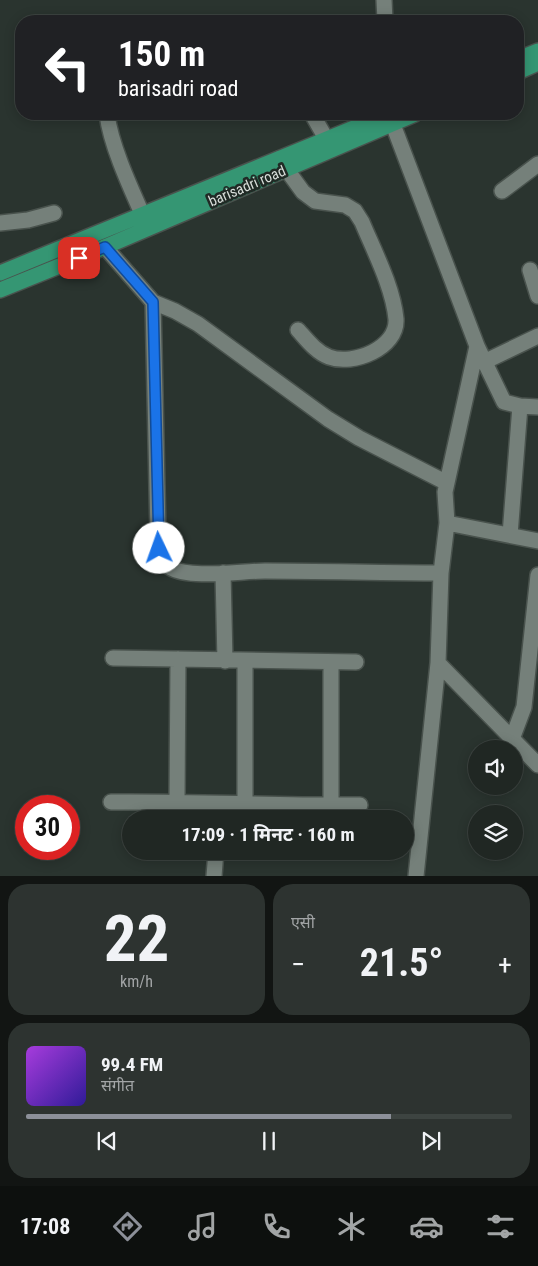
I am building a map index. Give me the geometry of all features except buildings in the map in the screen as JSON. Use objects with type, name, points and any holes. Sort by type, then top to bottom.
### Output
[{"type":"main road","points":[[524,57],[538,51]]},
{"type":"main road","points":[[524,69],[538,63]]},
{"type":"main road","name":"barisadri road","points":[[0,290],[148,228],[282,164],[383,120]]},
{"type":"main road","name":"barisadri road","points":[[0,273],[142,214],[282,164]]},
{"type":"street","points":[[384,0],[385,15]]},
{"type":"street","points":[[108,120],[112,138],[148,228]]},
{"type":"street","points":[[315,120],[329,144]]},
{"type":"street","points":[[391,120],[477,346],[504,402],[520,406],[538,407]]},
{"type":"street","points":[[282,164],[303,192],[315,201],[345,205],[355,211],[362,222],[390,293],[396,320],[393,332],[385,343],[361,358],[352,359],[342,360],[318,351],[298,330]]},
{"type":"street","points":[[502,191],[538,164]]},
{"type":"street","points":[[0,223],[28,220],[54,213]]},
{"type":"street","points":[[105,247],[153,302],[175,311],[198,324],[336,424],[359,438],[447,483]]},
{"type":"street","points":[[530,270],[538,296]]},
{"type":"street","points":[[153,302],[159,548],[163,561],[169,567],[178,572],[192,574],[264,571],[441,574]]},
{"type":"street","points":[[484,362],[538,336]]},
{"type":"street","points":[[416,876],[438,663],[441,574],[447,523],[445,492],[477,346]]},
{"type":"street","points":[[510,535],[520,406]]},
{"type":"street","points":[[447,523],[538,541]]},
{"type":"street","points":[[223,573],[225,660]]},
{"type":"street","points":[[512,739],[524,707],[534,649],[538,575]]},
{"type":"street","points":[[113,658],[356,662]]},
{"type":"street","points":[[177,801],[178,659]]},
{"type":"street","points":[[245,661],[245,804]]},
{"type":"street","points":[[331,662],[332,805]]},
{"type":"street","points":[[438,663],[538,765]]},
{"type":"street","points":[[111,802],[177,801],[216,810]]},
{"type":"street","points":[[224,810],[245,804],[360,805]]},
{"type":"street","points":[[214,876],[215,860]]},
{"type":"route","points":[[79,258],[105,247],[153,302],[159,548]]}]
